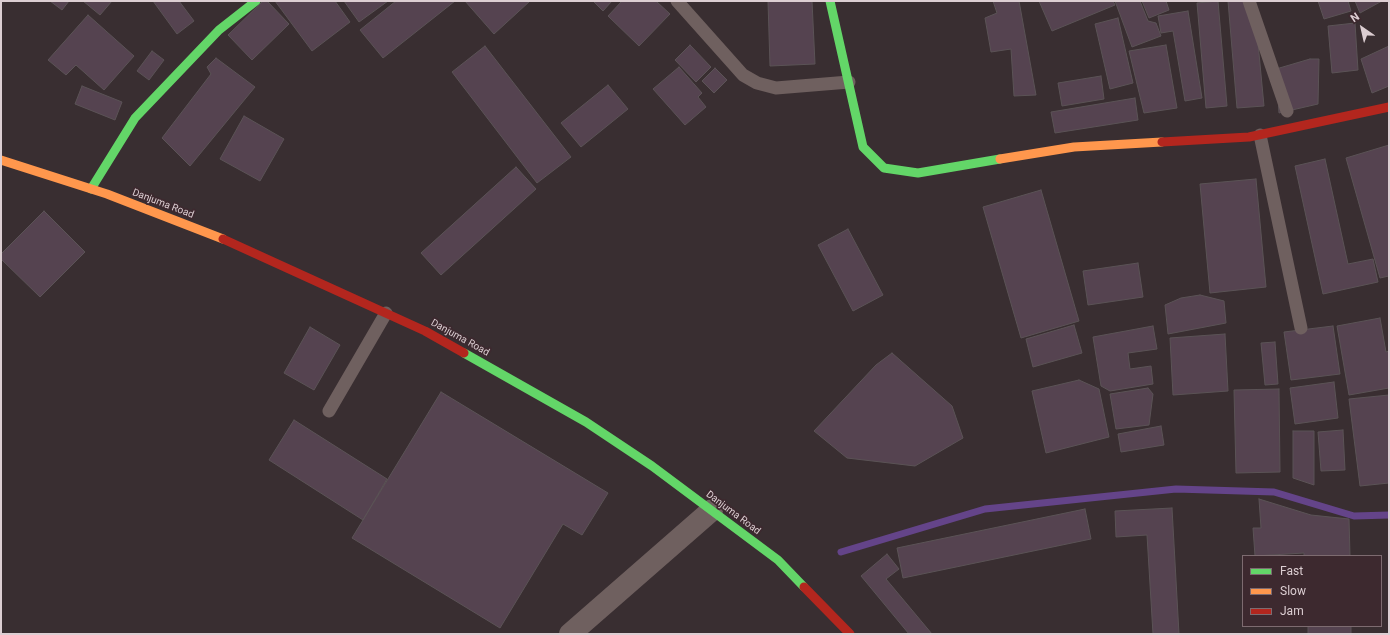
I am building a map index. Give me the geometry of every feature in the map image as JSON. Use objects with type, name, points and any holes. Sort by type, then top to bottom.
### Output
[{"type":"street","points":[[91,189],[134,118],[219,30],[256,1]]},
{"type":"street","points":[[830,1],[863,147],[884,168],[918,173],[1074,147],[1249,137],[1389,107]]},
{"type":"street","name":"Danjuma Road","points":[[1,160],[91,189],[232,242],[425,331],[586,422],[652,466],[778,560],[850,634]]},
{"type":"street","points":[[570,634],[712,510]]},
{"type":"lane","points":[[677,1],[743,74],[757,83],[776,88],[849,82]]},
{"type":"lane","points":[[1249,1],[1287,111]]},
{"type":"lane","points":[[1260,134],[1301,328]]},
{"type":"lane","points":[[329,411],[386,313]]},
{"type":"building","points":[[50,1],[69,1],[62,10]]},
{"type":"building","points":[[83,1],[112,1],[100,15]]},
{"type":"building","points":[[153,1],[179,1],[194,21],[177,34]]},
{"type":"building","points":[[263,1],[267,1],[289,24],[252,60],[228,35]]},
{"type":"building","points":[[275,1],[335,1],[350,22],[312,51]]},
{"type":"building","points":[[344,1],[388,1],[359,22]]},
{"type":"building","points":[[396,1],[455,1],[383,58],[360,30]]},
{"type":"building","points":[[465,1],[530,1],[494,34]]},
{"type":"building","points":[[593,1],[612,1],[603,11]]},
{"type":"building","points":[[622,1],[656,1],[670,14],[639,46],[608,16]]},
{"type":"building","points":[[768,1],[812,1],[815,64],[770,66]]},
{"type":"building","points":[[993,1],[1019,1],[1036,95],[1014,96],[1011,49],[991,52],[985,18],[997,13]]},
{"type":"building","points":[[1039,1],[1113,1],[1115,5],[1052,31]]},
{"type":"building","points":[[1115,1],[1140,1],[1148,21],[1156,23],[1161,36],[1132,47]]},
{"type":"building","points":[[1142,1],[1166,1],[1169,10],[1149,18]]},
{"type":"building","points":[[1218,1],[1227,106],[1206,108],[1197,3]]},
{"type":"building","points":[[1228,1],[1254,1],[1264,106],[1237,108]]},
{"type":"building","points":[[1318,1],[1348,1],[1351,11],[1324,19]]},
{"type":"building","points":[[1355,1],[1382,1],[1360,13]]},
{"type":"building","points":[[1188,11],[1202,98],[1185,101],[1173,31],[1161,33],[1158,16]]},
{"type":"building","points":[[88,15],[134,56],[104,90],[76,65],[66,75],[48,60]]},
{"type":"building","points":[[1118,18],[1133,83],[1110,89],[1095,24]]},
{"type":"building","points":[[1355,23],[1358,70],[1332,73],[1328,26]]},
{"type":"building","points":[[690,45],[711,67],[696,82],[675,60]]},
{"type":"building","points":[[1166,45],[1177,108],[1144,113],[1129,51]]},
{"type":"building","points":[[485,46],[571,157],[537,183],[452,72]]},
{"type":"building","points":[[1389,46],[1389,86],[1372,93],[1361,59]]},
{"type":"building","points":[[152,51],[164,60],[149,80],[137,71]]},
{"type":"building","points":[[216,58],[255,87],[190,166],[162,138],[211,74],[207,67]]},
{"type":"building","points":[[1310,59],[1319,59],[1318,104],[1279,113],[1276,69]]},
{"type":"building","points":[[679,67],[702,93],[698,97],[706,107],[685,125],[653,89]]},
{"type":"building","points":[[715,68],[727,80],[714,93],[702,81]]},
{"type":"building","points":[[1101,76],[1104,99],[1062,106],[1058,83]]},
{"type":"building","points":[[608,85],[628,109],[581,147],[561,123]]},
{"type":"building","points":[[82,86],[122,102],[115,120],[75,104]]},
{"type":"building","points":[[1135,98],[1138,120],[1055,133],[1051,112]]},
{"type":"building","points":[[244,116],[284,139],[260,181],[220,159]]},
{"type":"building","points":[[1389,145],[1389,276],[1380,278],[1346,158]]},
{"type":"building","points":[[1325,159],[1348,264],[1373,259],[1378,282],[1323,294],[1295,166]]},
{"type":"building","points":[[516,167],[536,189],[441,275],[421,253]]},
{"type":"building","points":[[1256,179],[1266,287],[1210,293],[1200,184]]},
{"type":"building","points":[[1041,190],[1079,321],[1021,338],[983,207]]},
{"type":"building","points":[[44,211],[85,252],[40,297],[1,259],[1,254]]},
{"type":"building","points":[[848,229],[883,295],[853,311],[818,245]]},
{"type":"building","points":[[1138,263],[1143,297],[1088,305],[1083,271]]},
{"type":"building","points":[[1200,295],[1224,301],[1226,323],[1168,334],[1165,305],[1181,298]]},
{"type":"building","points":[[1380,318],[1386,352],[1389,351],[1389,388],[1349,395],[1337,326]]},
{"type":"building","points":[[1074,325],[1082,353],[1033,367],[1026,339]]},
{"type":"building","points":[[1153,326],[1157,349],[1128,353],[1130,369],[1151,366],[1153,384],[1110,391],[1101,386],[1093,337]]},
{"type":"building","points":[[1333,326],[1340,374],[1291,380],[1284,332]]},
{"type":"building","points":[[310,327],[340,345],[314,390],[284,373]]},
{"type":"building","points":[[1225,334],[1228,391],[1173,395],[1170,338]]},
{"type":"building","points":[[1275,342],[1278,384],[1265,385],[1261,343]]},
{"type":"building","points":[[892,353],[952,406],[963,438],[915,466],[847,458],[814,431],[876,365]]},
{"type":"building","points":[[1079,380],[1099,389],[1109,437],[1046,453],[1032,391]]},
{"type":"building","points":[[1334,382],[1338,418],[1295,424],[1290,388]]},
{"type":"building","points":[[1148,388],[1153,394],[1149,425],[1116,429],[1110,394]]},
{"type":"building","points":[[1279,389],[1280,472],[1236,473],[1234,390]]},
{"type":"building","points":[[441,392],[608,493],[582,535],[563,524],[500,628],[352,538]]},
{"type":"building","points":[[1389,395],[1389,483],[1360,486],[1349,399]]},
{"type":"building","points":[[294,420],[387,479],[363,520],[269,460]]},
{"type":"building","points":[[1161,426],[1164,445],[1121,452],[1118,434]]},
{"type":"building","points":[[1343,430],[1345,470],[1321,471],[1318,432]]},
{"type":"building","points":[[1293,431],[1314,431],[1314,485],[1293,478]]},
{"type":"building","points":[[1259,499],[1311,515],[1349,519],[1350,555],[1304,555],[1304,553],[1255,555],[1253,528],[1261,528]]},
{"type":"building","points":[[1172,508],[1179,634],[1153,634],[1147,535],[1116,537],[1115,511]]},
{"type":"building","points":[[1085,509],[1091,539],[903,578],[897,548]]},
{"type":"building","points":[[887,554],[899,569],[886,579],[932,634],[909,634],[861,576]]},
{"type":"building","points":[[1308,627],[1351,627],[1351,634],[1308,634]]},
{"type":"waterway","points":[[841,552],[985,509],[1176,489],[1274,492],[1354,516],[1389,515]]},
{"type":"traffic: fast","points":[[91,189],[135,118],[219,30],[256,1]]},
{"type":"traffic: fast","points":[[830,1],[863,147],[884,168],[918,173],[1000,159]]},
{"type":"traffic: fast","points":[[464,353],[586,422],[652,466],[778,560],[804,587]]},
{"type":"traffic: slow","points":[[1000,159],[1074,147],[1162,142]]},
{"type":"traffic: slow","points":[[1,160],[107,194],[223,239]]},
{"type":"traffic: jam","points":[[1162,142],[1249,137],[1389,107]]},
{"type":"traffic: jam","points":[[223,239],[425,331],[464,353]]},
{"type":"traffic: jam","points":[[804,587],[850,634]]}]
